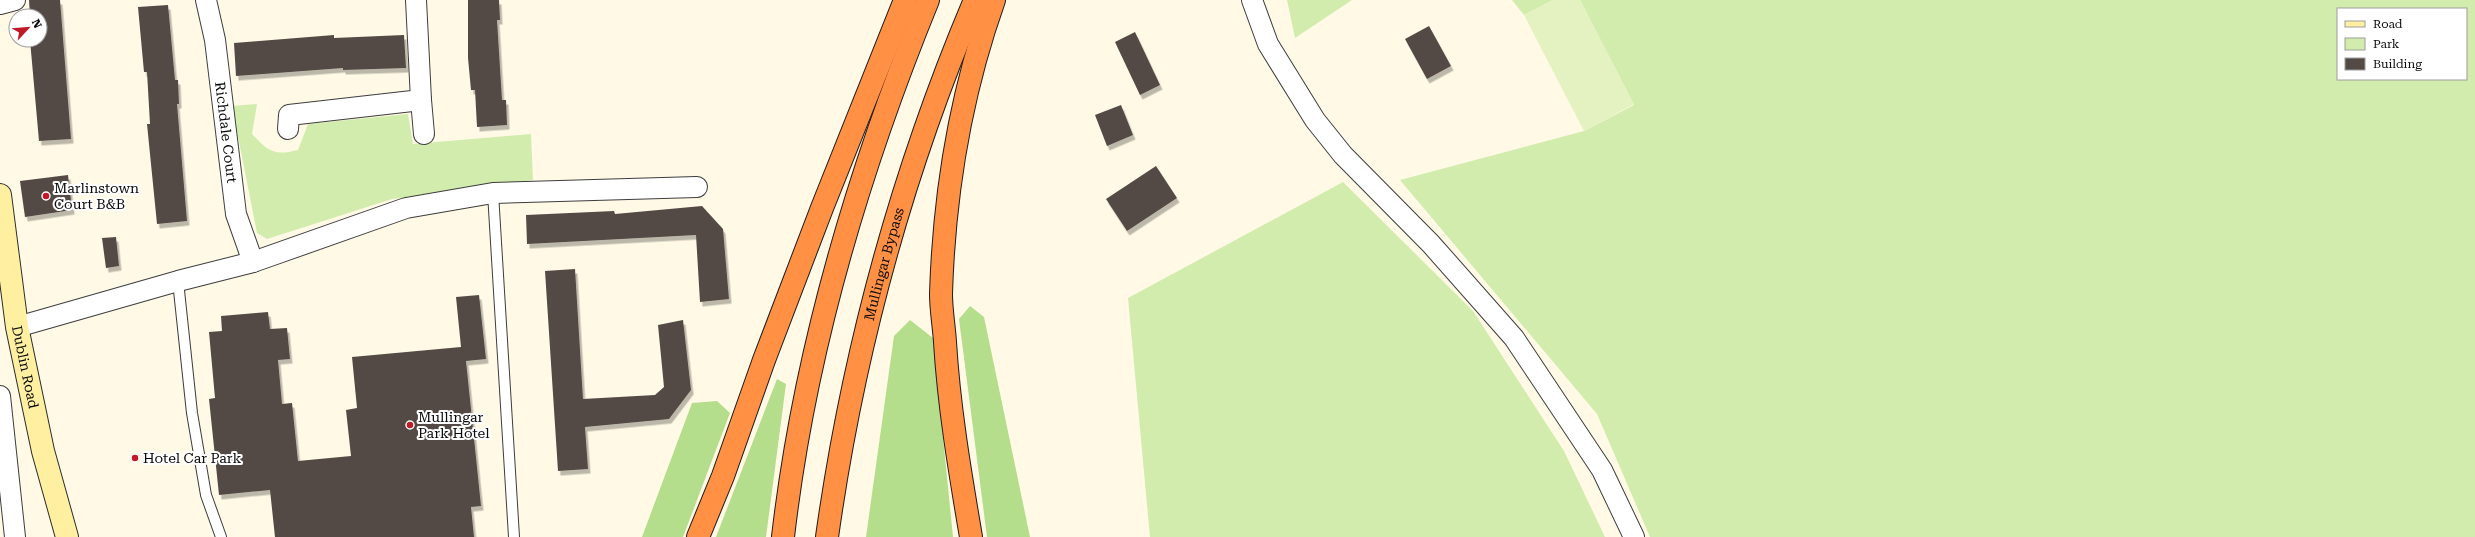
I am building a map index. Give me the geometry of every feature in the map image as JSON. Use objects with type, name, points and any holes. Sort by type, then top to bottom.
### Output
[{"type":"highway","points":[[698,537],[723,476],[764,360],[816,222],[905,0]]},
{"type":"highway","points":[[783,537],[803,410],[838,264],[872,149],[928,0]]},
{"type":"highway","name":"Mullingar Bypass","points":[[827,537],[838,458],[867,319],[903,193],[948,62],[975,0]]},
{"type":"highway","points":[[971,537],[947,383],[941,295],[946,224],[953,166],[965,103],[984,28],[994,0]]},
{"type":"main road","name":"Dublin Road","points":[[0,195],[17,327],[43,451],[67,537]]},
{"type":"street","points":[[0,4],[15,0]]},
{"type":"street","name":"Richdale Court","points":[[206,0],[215,40],[236,214],[253,262]]},
{"type":"street","points":[[416,0],[424,134]]},
{"type":"street","points":[[1252,0],[1268,44],[1315,120],[1342,155],[1432,244],[1514,338],[1602,470],[1634,537]]},
{"type":"street","points":[[288,129],[289,115],[421,100]]},
{"type":"street","points":[[17,327],[178,281],[253,262],[406,208],[493,192],[696,187]]},
{"type":"street","points":[[0,396],[15,537]]},
{"type":"lane","points":[[493,192],[514,537]]},
{"type":"lane","points":[[178,281],[192,413],[206,495],[221,537]]},
{"type":"green space","points":[[1287,0],[1352,0],[1295,38]]},
{"type":"green space","points":[[1512,0],[1553,0],[1524,15]]},
{"type":"green space","points":[[1553,0],[1580,0],[1634,104],[1584,131],[1524,15]]},
{"type":"green space","points":[[1580,0],[2475,0],[2475,537],[1650,537],[1597,414],[1400,180],[1584,131],[1634,105]]},
{"type":"green space","points":[[257,104],[252,134],[268,149],[283,153],[298,150],[308,124],[408,114],[413,144],[531,134],[533,180],[392,199],[267,239],[257,233],[232,106]]},
{"type":"green space","points":[[1343,182],[1473,311],[1564,451],[1605,537],[1150,537],[1128,298]]},
{"type":"green space","points":[[970,306],[984,317],[1030,537],[987,537],[959,319]]},
{"type":"green space","points":[[910,320],[933,338],[953,537],[866,537],[894,336]]},
{"type":"green space","points":[[777,379],[786,384],[766,537],[716,537]]},
{"type":"green space","points":[[717,401],[730,413],[683,537],[642,537],[692,403]]},
{"type":"building","points":[[29,0],[60,0],[71,139],[39,141],[31,48],[48,48],[48,8],[30,8]]},
{"type":"building","points":[[468,0],[499,0],[500,20],[497,20],[502,100],[506,100],[507,125],[477,127],[475,90],[471,90],[468,58]]},
{"type":"building","points":[[168,5],[175,80],[178,80],[179,104],[177,104],[187,221],[157,224],[147,124],[150,124],[147,72],[144,72],[138,7]]},
{"type":"building","points":[[1429,26],[1451,66],[1427,79],[1405,39]]},
{"type":"building","points":[[1135,32],[1160,85],[1140,95],[1115,42]]},
{"type":"building","points":[[334,35],[334,38],[404,35],[406,68],[343,70],[343,68],[236,76],[234,43]]},
{"type":"building","points":[[1121,105],[1133,135],[1107,146],[1095,115]]},
{"type":"building","points":[[1156,166],[1177,198],[1127,231],[1106,199]]},
{"type":"building","name":"Marlinstown Court B&B","points":[[68,175],[72,210],[25,217],[20,181]]},
{"type":"building","points":[[702,206],[723,229],[729,299],[700,302],[696,235],[527,244],[526,215],[614,211],[615,214]]},
{"type":"building","points":[[116,237],[119,266],[106,268],[102,238]]},
{"type":"building","points":[[575,269],[583,399],[655,395],[664,387],[658,325],[683,320],[691,390],[669,419],[585,427],[588,469],[558,471],[545,271]]},
{"type":"building","name":"Mullingar Park Hotel","points":[[479,295],[486,359],[466,361],[481,506],[471,507],[474,537],[275,537],[270,490],[219,495],[209,399],[215,398],[209,332],[222,331],[221,316],[268,312],[270,329],[287,328],[290,359],[278,360],[282,404],[292,403],[298,461],[351,456],[346,410],[357,408],[352,357],[461,347],[456,297]]},
{"type":"place","name":"Marlinstown Court B&B","points":[[46,196]]},
{"type":"place","name":"Mullingar Park Hotel","points":[[410,425]]},
{"type":"place","name":"Hotel Car Park","points":[[135,458]]}]
